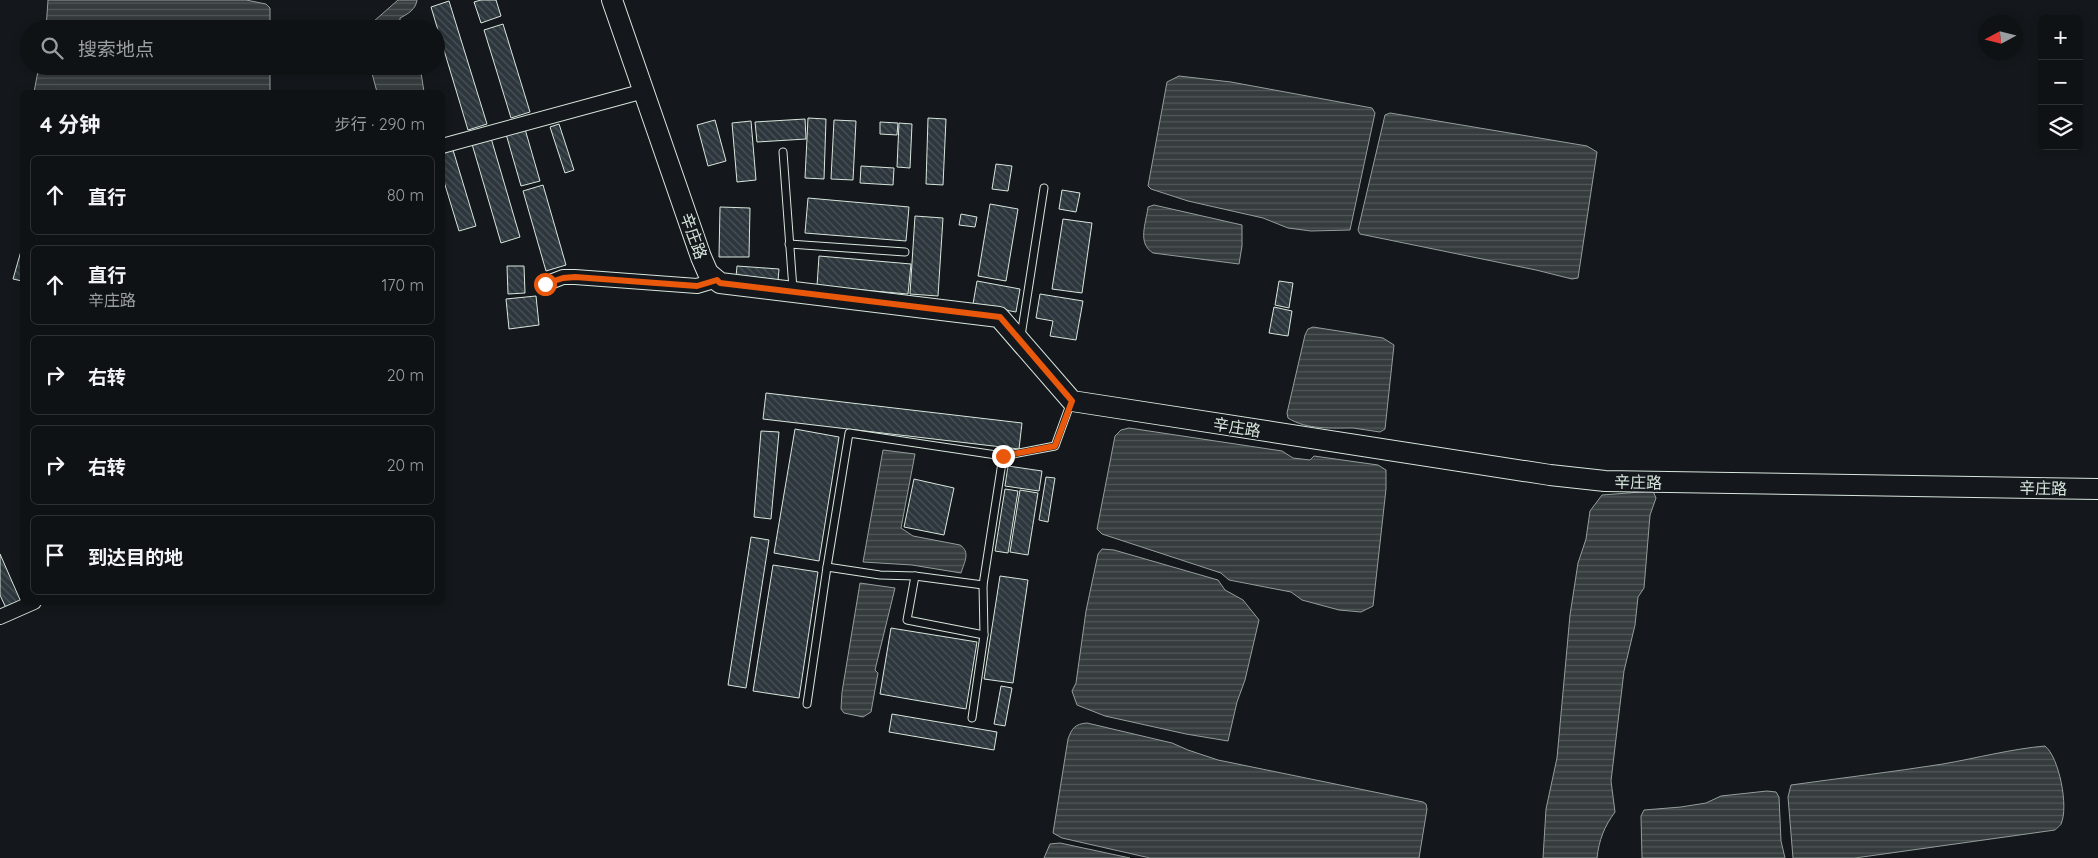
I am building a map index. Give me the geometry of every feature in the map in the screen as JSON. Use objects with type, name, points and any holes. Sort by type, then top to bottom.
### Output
[{"type":"street","name":"辛庄路","points":[[612,0],[701,257],[708,273],[717,280]]},
{"type":"street","points":[[445,145],[644,91]]},
{"type":"street","points":[[545,284],[563,278],[575,277],[697,286],[717,280],[720,283],[1000,317],[1072,401]]},
{"type":"street","name":"辛庄路","points":[[1072,401],[1550,475],[1605,481],[2098,489]]},
{"type":"street","points":[[0,617],[27,605]]},
{"type":"lane","points":[[783,152],[793,292]]},
{"type":"lane","points":[[1020,342],[1044,188]]},
{"type":"lane","points":[[789,244],[905,252]]},
{"type":"lane","points":[[808,704],[827,567],[849,433],[1003,456],[1055,446],[1072,401]]},
{"type":"lane","points":[[972,718],[984,635],[983,586],[1003,456]]},
{"type":"lane","points":[[827,567],[880,575],[915,576],[983,586]]},
{"type":"lane","points":[[915,576],[907,620],[984,635]]},
{"type":"shaded area","points":[[48,0],[246,0],[266,4],[270,8],[270,20],[47,20]]},
{"type":"shaded area","points":[[398,0],[417,0],[413,9],[400,18],[400,20],[375,20]]},
{"type":"shaded area","points":[[37,75],[270,75],[270,90],[34,90]]},
{"type":"shaded area","points":[[372,75],[421,75],[424,90],[376,90]]},
{"type":"shaded area","points":[[1179,76],[1231,82],[1372,108],[1375,113],[1350,230],[1311,231],[1288,228],[1263,218],[1188,201],[1151,189],[1148,186],[1167,82]]},
{"type":"shaded area","points":[[1390,113],[1587,146],[1597,152],[1578,278],[1572,279],[1360,234],[1358,230],[1385,115]]},
{"type":"shaded area","points":[[1154,205],[1242,225],[1242,246],[1239,264],[1153,253],[1145,244],[1144,233],[1148,207]]},
{"type":"shaded area","points":[[1313,327],[1383,338],[1394,345],[1385,429],[1380,432],[1353,428],[1320,428],[1303,425],[1288,418],[1287,413],[1305,335],[1308,329]]},
{"type":"shaded area","points":[[1129,428],[1282,451],[1293,458],[1310,460],[1314,456],[1378,465],[1386,470],[1386,489],[1373,606],[1361,612],[1339,610],[1302,600],[1291,592],[1229,580],[1221,573],[1102,534],[1097,529],[1115,436],[1121,430]]},
{"type":"shaded area","points":[[883,450],[915,454],[901,528],[913,536],[960,545],[966,554],[961,573],[912,565],[863,562]]},
{"type":"shaded area","points":[[1653,491],[1656,498],[1650,515],[1644,588],[1638,597],[1635,625],[1624,671],[1611,781],[1615,812],[1603,834],[1597,858],[1543,858],[1546,809],[1557,758],[1570,615],[1578,563],[1586,539],[1590,511],[1602,495]]},
{"type":"shaded area","points":[[1102,549],[1114,550],[1218,580],[1225,590],[1243,600],[1259,620],[1228,741],[1186,734],[1105,716],[1077,705],[1072,691],[1076,683],[1086,611],[1098,554]]},
{"type":"shaded area","points":[[860,583],[895,588],[875,670],[878,673],[871,712],[863,717],[844,713],[841,709],[842,692]]},
{"type":"shaded area","points":[[1087,723],[1172,743],[1218,760],[1423,802],[1426,804],[1427,809],[1419,858],[1150,858],[1062,838],[1053,833],[1068,739],[1075,727]]},
{"type":"shaded area","points":[[2045,746],[2055,760],[2063,795],[2064,806],[2061,825],[2055,830],[1855,858],[1793,858],[1788,797],[1791,785],[1943,764],[2007,751]]},
{"type":"shaded area","points":[[1767,791],[1776,792],[1779,797],[1781,841],[1785,858],[1642,858],[1641,816],[1644,810],[1681,807],[1706,803],[1721,796]]},
{"type":"shaded area","points":[[1060,843],[1130,858],[1044,858],[1050,844]]},
{"type":"building","points":[[496,0],[501,16],[481,23],[474,2]]},
{"type":"building","points":[[449,1],[487,124],[468,130],[445,54],[445,20],[435,20],[431,7]]},
{"type":"building","points":[[503,24],[530,112],[511,118],[484,30]]},
{"type":"building","points":[[808,118],[826,119],[824,179],[805,178]]},
{"type":"building","points":[[928,118],[946,119],[943,185],[926,184]]},
{"type":"building","points":[[805,119],[806,139],[757,142],[755,122]]},
{"type":"building","points":[[715,120],[726,161],[708,166],[697,125]]},
{"type":"building","points":[[834,120],[856,121],[853,180],[831,179]]},
{"type":"building","points":[[751,121],[756,180],[737,182],[732,123]]},
{"type":"building","points":[[880,122],[898,123],[897,135],[880,134]]},
{"type":"building","points":[[899,123],[912,124],[910,168],[897,167]]},
{"type":"building","points":[[559,124],[574,170],[565,173],[550,127]]},
{"type":"building","points":[[525,129],[540,181],[521,186],[506,134]]},
{"type":"building","points":[[491,138],[520,237],[501,243],[472,144]]},
{"type":"building","points":[[453,150],[476,226],[459,231],[445,185],[445,153]]},
{"type":"building","points":[[996,164],[1012,166],[1008,191],[992,189]]},
{"type":"building","points":[[861,166],[894,168],[893,185],[860,183]]},
{"type":"building","points":[[543,185],[566,265],[546,271],[523,191]]},
{"type":"building","points":[[1062,190],[1080,193],[1076,212],[1059,209]]},
{"type":"building","points":[[808,198],[909,207],[906,241],[805,233]]},
{"type":"building","points":[[990,204],[1018,209],[1006,281],[978,276]]},
{"type":"building","points":[[720,207],[750,208],[749,257],[719,257]]},
{"type":"building","points":[[961,214],[977,217],[975,227],[959,225]]},
{"type":"building","points":[[915,216],[943,218],[938,296],[910,294]]},
{"type":"building","points":[[1063,219],[1092,223],[1082,293],[1052,289]]},
{"type":"building","points":[[20,254],[20,281],[13,279]]},
{"type":"building","points":[[819,256],[911,264],[908,294],[817,286]]},
{"type":"building","points":[[507,266],[524,266],[525,293],[508,294]]},
{"type":"building","points":[[737,266],[779,269],[778,281],[736,277]]},
{"type":"building","points":[[977,281],[1020,289],[1016,312],[973,304]]},
{"type":"building","points":[[1279,281],[1293,283],[1289,308],[1275,305]]},
{"type":"building","points":[[1040,294],[1083,301],[1076,340],[1050,336],[1053,321],[1036,318]]},
{"type":"building","points":[[536,296],[539,325],[509,329],[506,299]]},
{"type":"building","points":[[1274,307],[1292,311],[1288,336],[1269,333]]},
{"type":"building","points":[[766,393],[1022,423],[1019,449],[763,419]]},
{"type":"building","points":[[795,429],[839,437],[819,561],[774,553]]},
{"type":"building","points":[[761,431],[779,432],[771,519],[754,517]]},
{"type":"building","points":[[1008,466],[1042,471],[1039,491],[1005,486]]},
{"type":"building","points":[[1046,477],[1055,478],[1048,522],[1039,520]]},
{"type":"building","points":[[914,479],[954,488],[944,535],[904,527]]},
{"type":"building","points":[[1005,489],[1018,491],[1008,553],[995,551]]},
{"type":"building","points":[[1020,490],[1038,493],[1028,555],[1010,552]]},
{"type":"building","points":[[751,537],[769,540],[746,688],[728,685]]},
{"type":"building","points":[[0,554],[20,602],[6,608],[0,595]]},
{"type":"building","points":[[773,565],[818,572],[799,698],[753,691]]},
{"type":"building","points":[[1000,576],[1028,580],[1013,683],[984,679]]},
{"type":"building","points":[[891,628],[977,642],[966,709],[880,694]]},
{"type":"building","points":[[1001,686],[1012,688],[1005,726],[994,724]]},
{"type":"building","points":[[892,714],[997,732],[994,750],[889,732]]},
{"type":"route","points":[[545,284],[563,278],[575,277],[697,286],[717,280],[720,283],[1000,317],[1072,401],[1055,446],[1003,456]]}]
